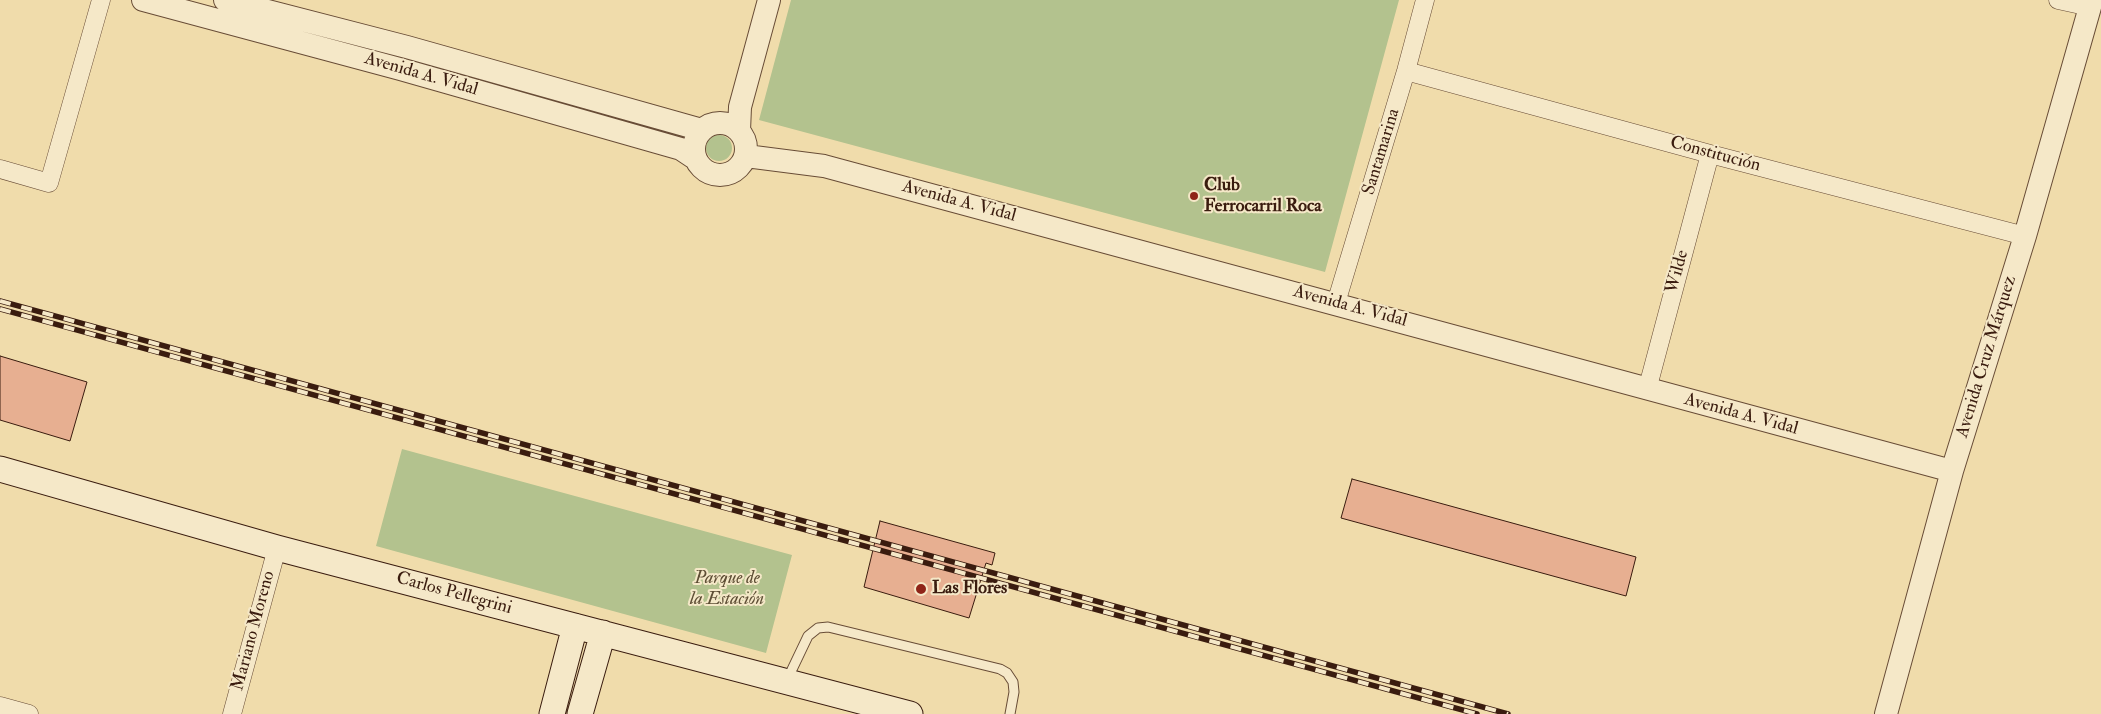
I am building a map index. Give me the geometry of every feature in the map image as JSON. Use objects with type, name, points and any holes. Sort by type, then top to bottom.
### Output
[{"type":"main road","name":"Carlos Pellegrini","points":[[0,469],[277,548],[900,713]]},
{"type":"main road","points":[[552,714],[575,626]]},
{"type":"main road","points":[[580,714],[603,633]]},
{"type":"street","points":[[0,169],[50,184],[101,0]]},
{"type":"street","name":"Avenida A. Vidal","points":[[144,0],[400,69],[681,149],[696,159]]},
{"type":"street","name":"Avenida A. Vidal","points":[[225,0],[706,127]]},
{"type":"street","points":[[754,0],[726,104],[694,143],[696,159],[706,171],[722,175],[737,169],[746,156],[746,147],[739,131],[740,108],[769,0]]},
{"type":"street","name":"Santamarina","points":[[1336,303],[1406,71],[1425,0]]},
{"type":"street","points":[[2058,0],[2091,3]]},
{"type":"street","name":"Avenida Cruz Márquez","points":[[1886,714],[1952,471],[2025,236],[2091,3]]},
{"type":"street","points":[[400,69],[407,47]]},
{"type":"street","name":"Constitución","points":[[1406,71],[1710,154],[2025,236]]},
{"type":"street","points":[[706,127],[725,123],[739,131]]},
{"type":"street","name":"Wilde","points":[[1647,390],[1710,154]]},
{"type":"street","name":"Avenida A. Vidal","points":[[746,156],[824,166],[1952,471]]},
{"type":"street","name":"Mariano Moreno","points":[[232,714],[277,548]]},
{"type":"street","points":[[0,706],[29,714]]},
{"type":"lane","points":[[787,682],[808,636],[818,628],[828,627],[1000,669],[1007,673],[1013,682],[1014,692],[1010,714]]},
{"type":"green space","name":"Club Ferrocarril Roca","points":[[791,0],[1399,0],[1325,272],[759,120]]},
{"type":"green space","points":[[426,63],[687,135],[685,141],[424,69]]},
{"type":"green space","points":[[719,135],[728,139],[732,148],[728,157],[719,161],[710,157],[706,148],[710,139]]},
{"type":"green space","name":"Parque de la Estación","points":[[402,449],[792,555],[766,653],[376,546]]},
{"type":"building","points":[[0,356],[87,382],[70,441],[0,420]]},
{"type":"building","points":[[1352,479],[1636,557],[1626,596],[1341,518]]},
{"type":"building","points":[[880,521],[995,553],[992,565],[986,563],[969,618],[864,587]]},
{"type":"railway","points":[[0,301],[1508,714]]},
{"type":"railway","points":[[0,309],[1477,714]]},
{"type":"place","name":"Club Ferrocarril Roca","points":[[1194,196]]},
{"type":"place","name":"Las Flores","points":[[921,589]]}]
